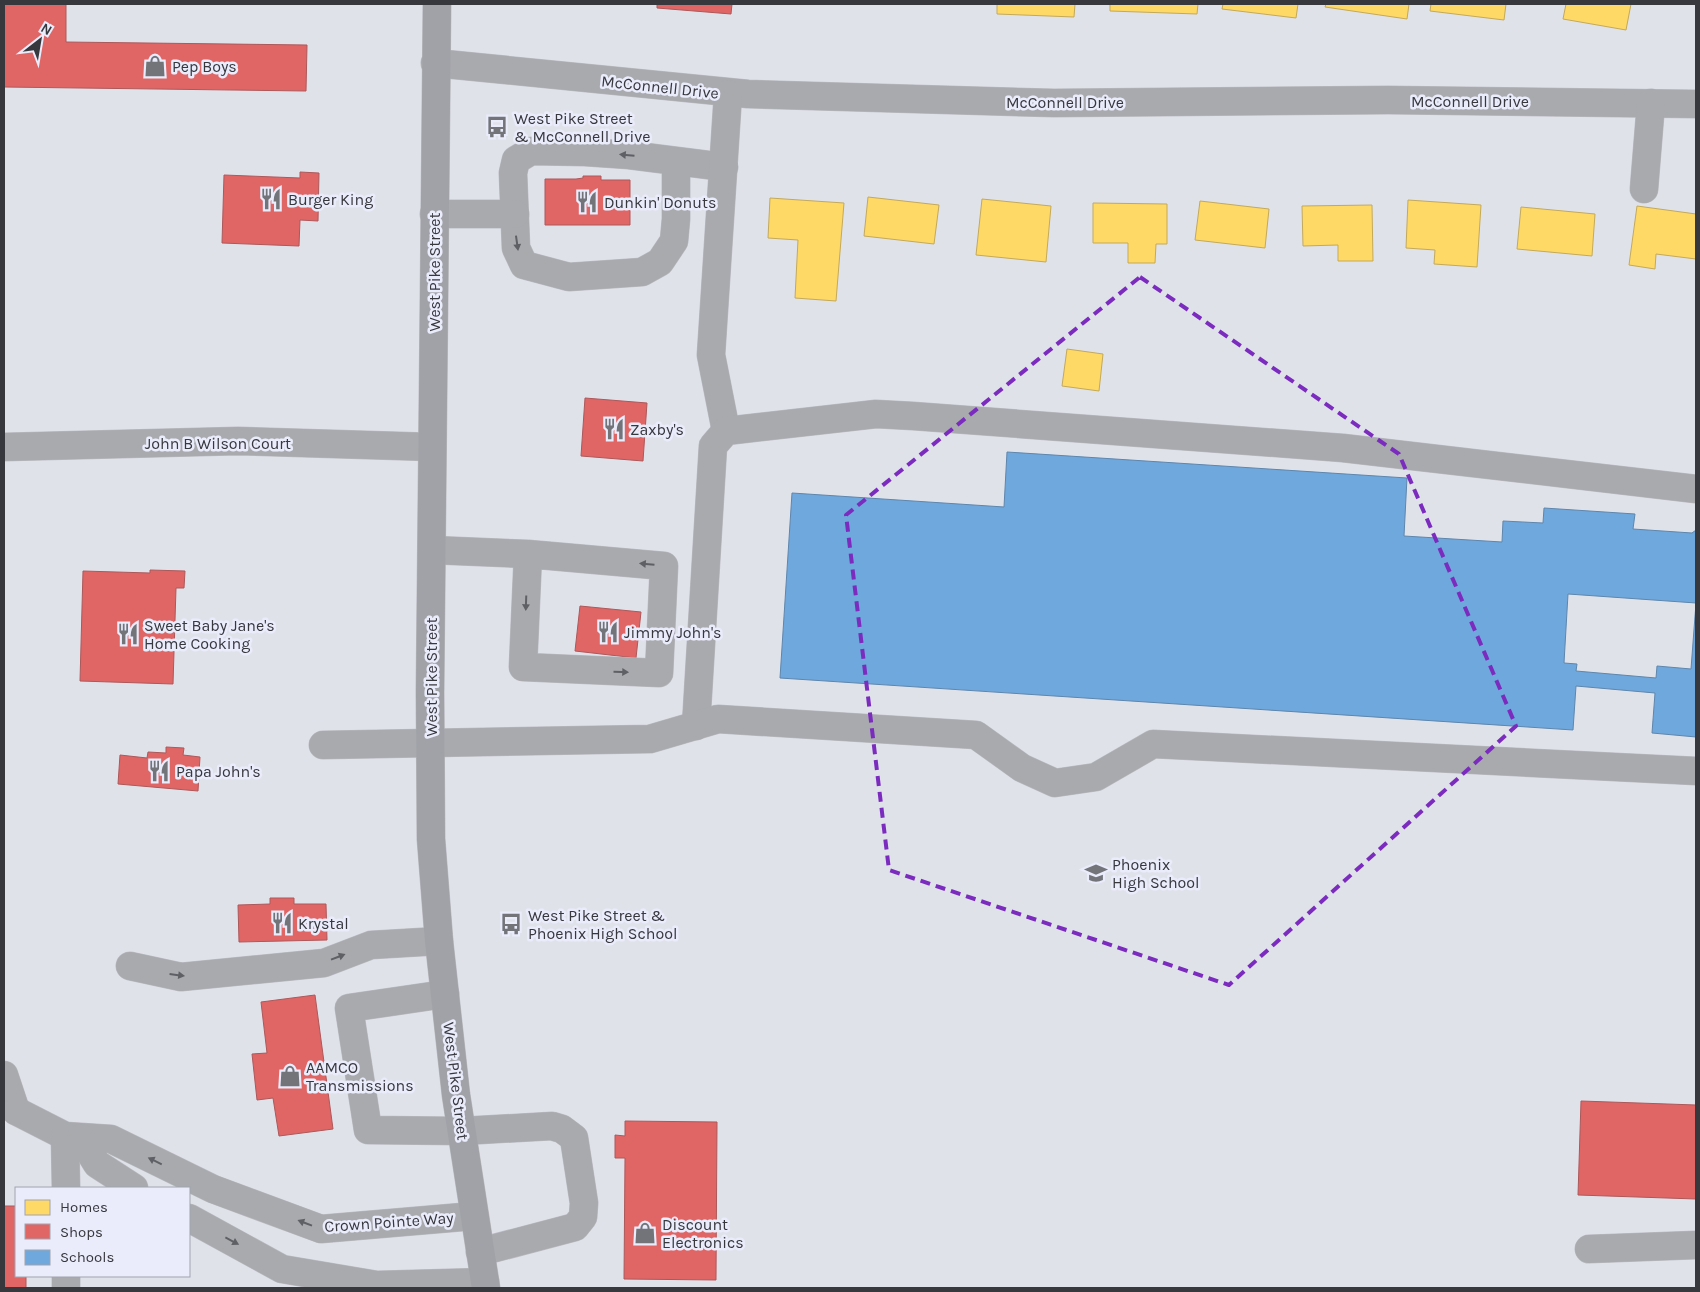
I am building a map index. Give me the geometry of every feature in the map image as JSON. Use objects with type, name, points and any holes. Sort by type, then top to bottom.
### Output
[{"type":"main road","name":"West Pike Street","points":[[437,4],[432,447],[431,839],[445,994],[462,1131],[485,1285]]},
{"type":"street","name":"McConnell Drive","points":[[435,63],[728,94],[1054,102],[1397,100],[1696,104]]},
{"type":"street","points":[[726,431],[711,355],[728,94]]},
{"type":"street","points":[[1644,189],[1651,103]]},
{"type":"street","points":[[676,161],[674,240],[660,262],[642,272],[569,277],[524,265],[516,248],[513,173],[516,160],[532,151],[628,155],[676,161],[724,167]]},
{"type":"street","points":[[434,214],[515,214]]},
{"type":"street","points":[[696,726],[713,446],[726,431],[876,414],[913,416],[1343,448],[1696,489]]},
{"type":"street","name":"John B Wilson Court","points":[[4,447],[238,441],[432,447]]},
{"type":"street","points":[[432,550],[528,554],[664,566],[659,673],[524,668],[528,554]]},
{"type":"street","points":[[323,745],[650,739],[718,719],[976,734],[1022,768],[1055,783],[1096,777],[1153,744],[1696,771]]},
{"type":"street","points":[[130,966],[181,977],[324,963],[371,944],[439,941]]},
{"type":"street","points":[[445,994],[350,1008],[368,1130],[462,1131],[552,1126],[562,1129],[574,1138],[584,1203],[583,1217],[574,1228],[480,1252]]},
{"type":"street","points":[[4,1075],[10,1116]]},
{"type":"street","name":"Crown Pointe Way","points":[[10,1116],[73,1137],[110,1139],[214,1189],[321,1229],[474,1216]]},
{"type":"street","points":[[66,1187],[73,1137]]},
{"type":"street","points":[[73,1137],[97,1164],[132,1187]]},
{"type":"street","points":[[190,1219],[282,1269],[377,1285],[485,1285]]},
{"type":"street","points":[[1590,1249],[1696,1245]]},
{"type":"highlighted area","points":[[1140,277],[1399,454],[1516,726],[1229,985],[889,870],[846,515]]},
{"type":"building: Homes","points":[[997,4],[1075,4],[1074,17],[997,14]]},
{"type":"building: Homes","points":[[1110,4],[1198,4],[1197,14],[1110,11]]},
{"type":"building: Homes","points":[[1223,4],[1298,4],[1296,18],[1222,9]]},
{"type":"building: Homes","points":[[1326,4],[1409,4],[1407,19],[1325,7]]},
{"type":"building: Homes","points":[[1431,4],[1506,4],[1504,20],[1430,11]]},
{"type":"building: Homes","points":[[1566,4],[1631,4],[1626,30],[1563,19]]},
{"type":"building: Homes","points":[[868,197],[939,205],[934,244],[864,236]]},
{"type":"building: Homes","points":[[770,198],[844,203],[836,301],[795,298],[798,240],[768,238]]},
{"type":"building: Homes","points":[[982,199],[1051,206],[1046,262],[976,255]]},
{"type":"building: Homes","points":[[1408,200],[1481,205],[1477,267],[1434,264],[1435,250],[1406,248]]},
{"type":"building: Homes","points":[[1200,201],[1269,209],[1265,248],[1195,240]]},
{"type":"building: Homes","points":[[1093,203],[1167,204],[1167,244],[1156,244],[1155,263],[1128,263],[1128,243],[1093,243]]},
{"type":"building: Homes","points":[[1372,205],[1373,261],[1338,261],[1338,245],[1303,246],[1302,206]]},
{"type":"building: Homes","points":[[1637,206],[1696,214],[1696,259],[1656,254],[1655,269],[1629,265]]},
{"type":"building: Homes","points":[[1521,207],[1595,214],[1592,256],[1517,249]]},
{"type":"building: Homes","points":[[1067,349],[1103,354],[1099,391],[1062,386]]},
{"type":"building: Shops","name":"Pep Boys","points":[[4,4],[66,4],[66,42],[307,45],[306,91],[4,87]]},
{"type":"building: Shops","points":[[657,4],[732,4],[731,14],[657,8]]},
{"type":"building: Shops","name":"Burger King","points":[[300,172],[319,173],[318,221],[300,220],[299,246],[222,243],[224,175],[300,178]]},
{"type":"building: Shops","name":"Dunkin' Donuts","points":[[583,176],[601,176],[601,180],[630,180],[630,225],[545,225],[545,179],[576,179],[583,178]]},
{"type":"building: Shops","name":"Zaxby's","points":[[585,398],[647,403],[643,461],[581,456]]},
{"type":"building: Shops","name":"Sweet Baby Jane's Home Cooking","points":[[150,570],[185,571],[184,588],[176,588],[173,684],[80,681],[83,571],[150,573]]},
{"type":"building: Shops","name":"Jimmy John's","points":[[580,606],[641,612],[636,658],[575,651]]},
{"type":"building: Shops","name":"Papa John's","points":[[166,747],[184,748],[183,755],[200,757],[198,791],[118,784],[120,755],[147,758],[148,752],[166,753]]},
{"type":"building: Shops","name":"Krystal","points":[[270,898],[294,898],[294,904],[326,904],[327,940],[239,942],[238,905],[270,904]]},
{"type":"building: Shops","name":"AAMCO Transmissions","points":[[315,995],[333,1129],[279,1136],[273,1098],[257,1100],[252,1054],[267,1053],[261,1002]]},
{"type":"building: Shops","points":[[1581,1101],[1696,1105],[1696,1199],[1578,1195]]},
{"type":"building: Shops","points":[[625,1121],[717,1122],[716,1280],[624,1279],[625,1158],[615,1158],[615,1135],[625,1136]]},
{"type":"building: Shops","points":[[4,1206],[15,1206],[15,1277],[26,1277],[26,1288],[4,1288]]},
{"type":"building: Schools","points":[[1007,452],[1407,478],[1404,536],[1502,542],[1503,521],[1543,523],[1544,508],[1635,514],[1633,529],[1692,533],[1696,530],[1696,603],[1696,737],[1652,733],[1655,693],[1576,686],[1573,730],[780,678],[792,493],[1004,507]],"holes":[[[1568,594],[1696,603],[1691,669],[1657,666],[1656,678],[1576,671],[1577,664],[1564,663]]]},
{"type":"place","name":"Pep Boys","points":[[155,66]]},
{"type":"place","name":"West Pike Street & McConnell Drive","points":[[497,127]]},
{"type":"place","name":"Burger King","points":[[271,199]]},
{"type":"place","name":"Dunkin' Donuts","points":[[587,202]]},
{"type":"place","name":"Zaxby's","points":[[614,429]]},
{"type":"place","name":"Jimmy John's","points":[[608,632]]},
{"type":"place","name":"Sweet Baby Jane's Home Cooking","points":[[128,634]]},
{"type":"place","name":"Papa John's","points":[[159,771]]},
{"type":"place","name":"Phoenix High School","points":[[1096,873]]},
{"type":"place","name":"Krystal","points":[[282,923]]},
{"type":"place","name":"West Pike Street & Phoenix High School","points":[[511,924]]},
{"type":"place","name":"AAMCO Transmissions","points":[[290,1076]]},
{"type":"place","name":"Discount Electronics","points":[[645,1233]]}]
